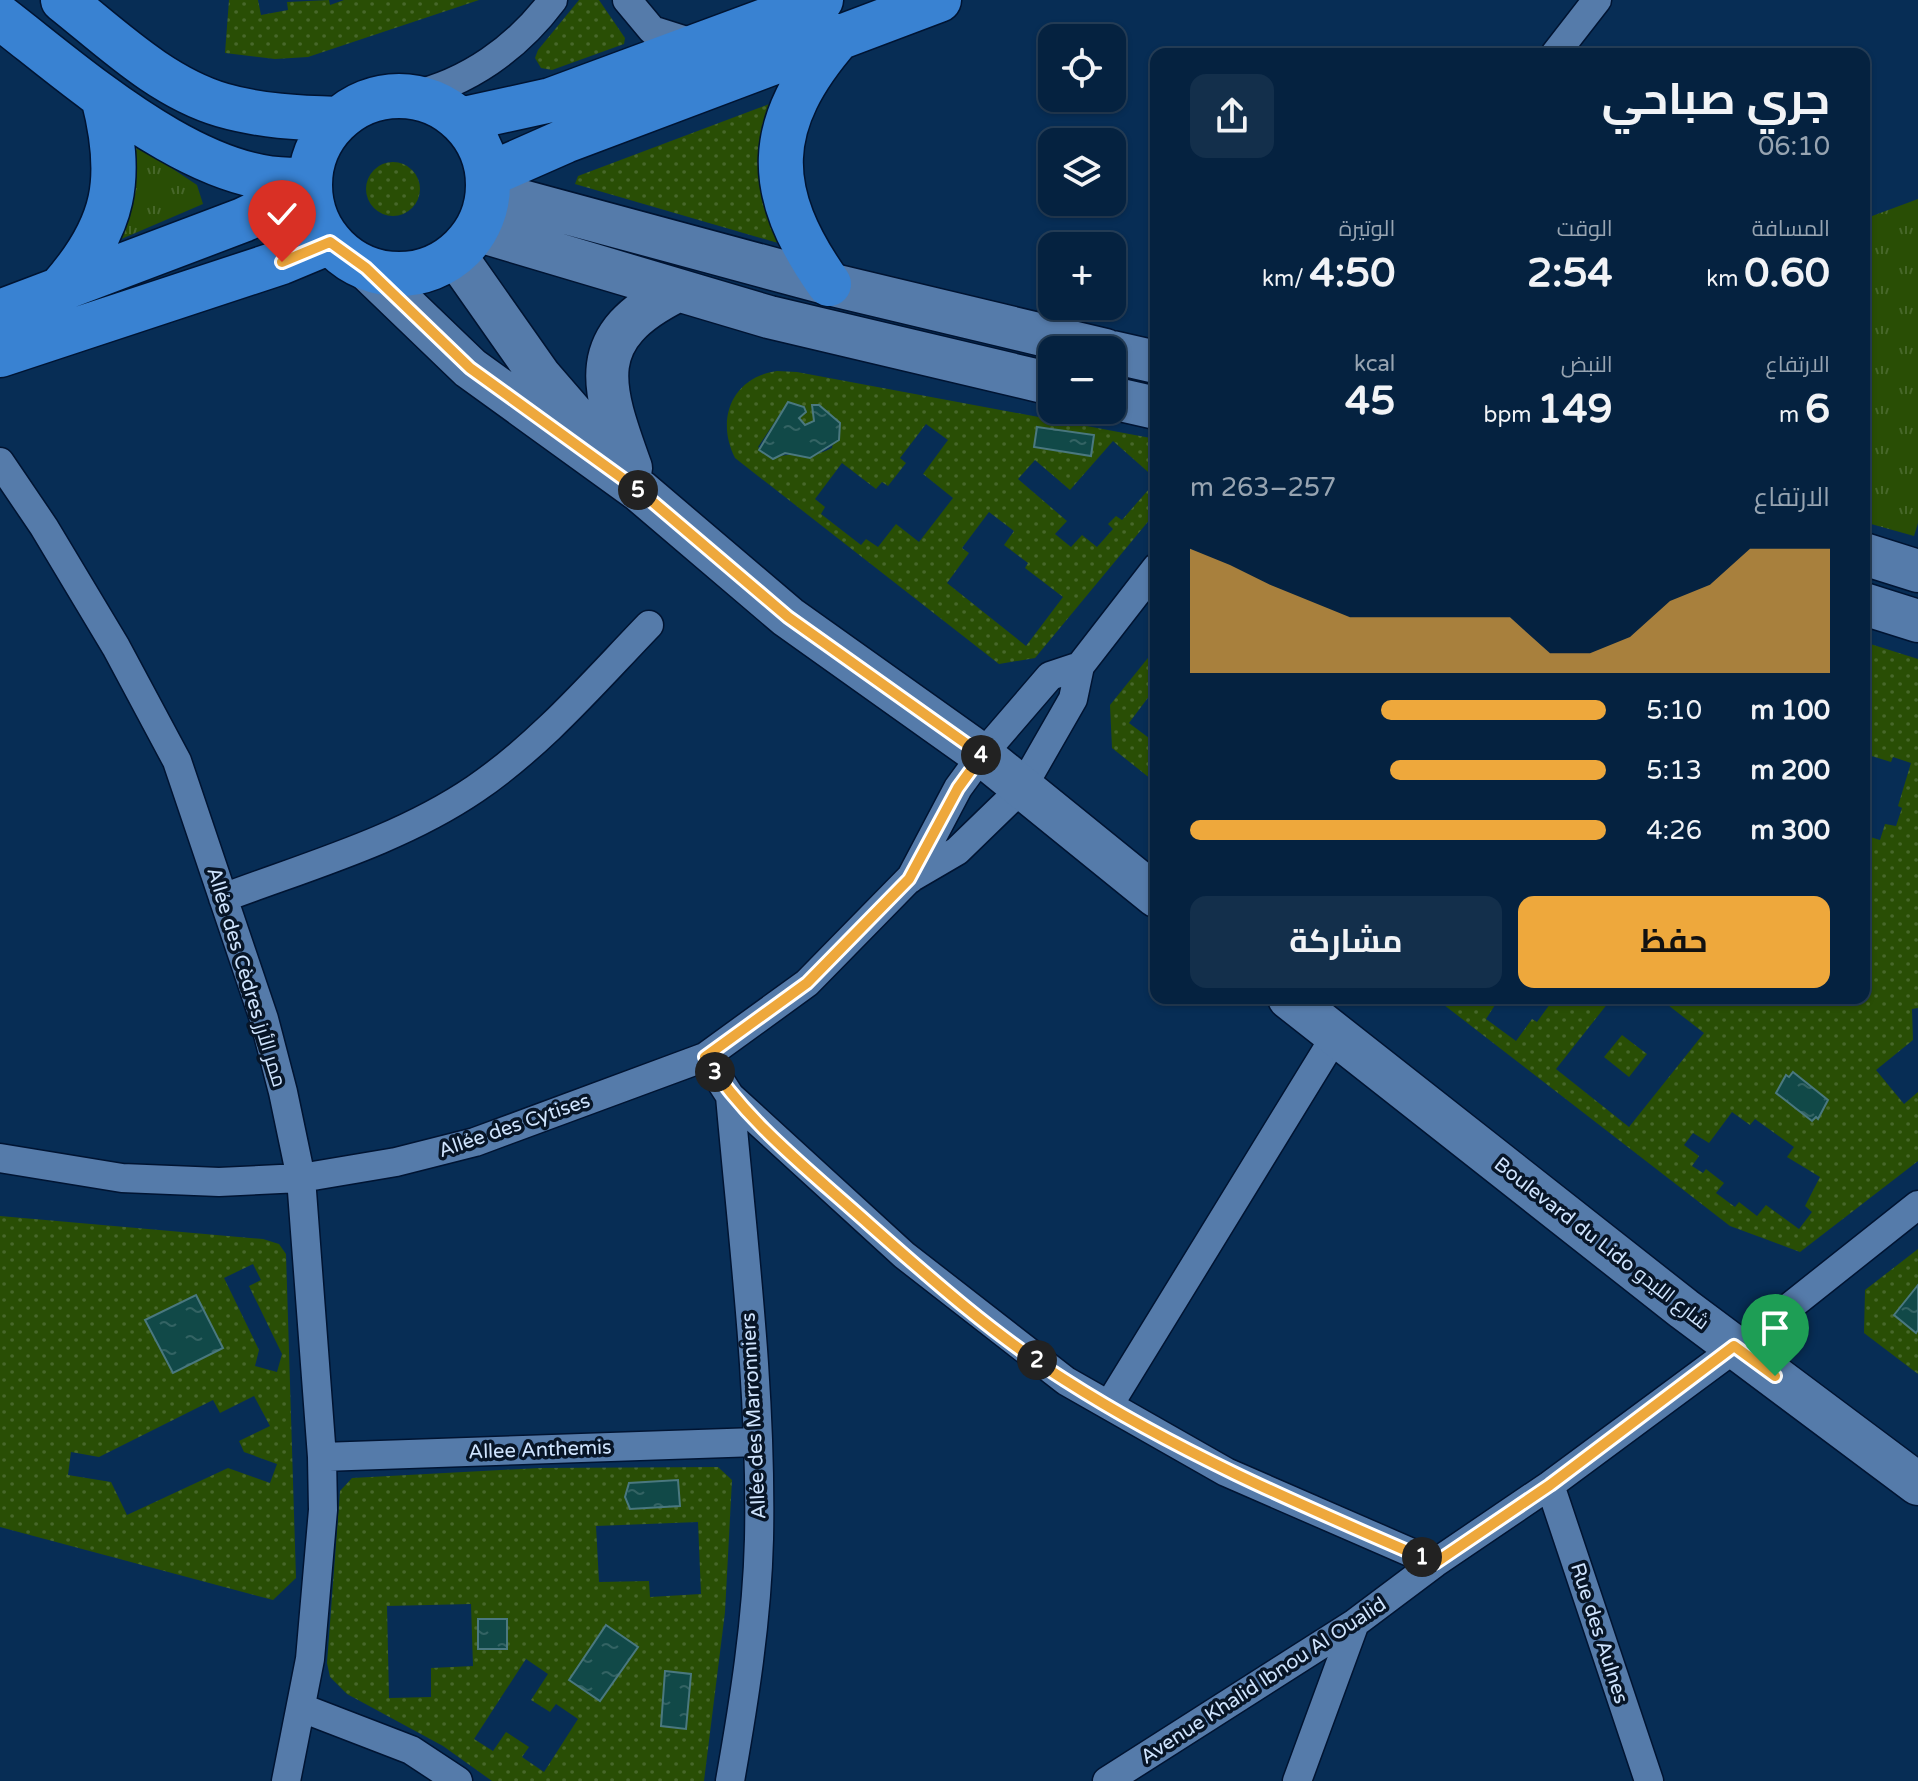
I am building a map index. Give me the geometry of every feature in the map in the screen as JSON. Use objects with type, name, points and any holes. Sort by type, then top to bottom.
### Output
[{"type":"main road","points":[[63,0],[158,74],[199,96],[249,111],[338,119]]},
{"type":"main road","points":[[460,120],[551,100],[696,44],[939,0]]},
{"type":"main road","points":[[0,17],[103,97],[190,151],[231,171],[273,181],[310,183]]},
{"type":"main road","points":[[366,268],[388,274],[411,274],[434,267],[477,213],[565,141],[831,18]]},
{"type":"main road","points":[[829,284],[802,245],[785,207],[780,163],[785,134],[800,94],[820,58],[831,18]]},
{"type":"main road","points":[[640,491],[540,376],[477,213],[479,145],[460,120],[437,104],[410,96],[384,97],[360,105],[338,119],[315,153],[310,183],[315,217],[330,242],[366,268],[470,368],[640,491],[788,617],[982,755],[1150,891]]},
{"type":"main road","points":[[58,292],[94,248],[112,202],[115,157],[103,97]]},
{"type":"main road","points":[[0,312],[243,220],[310,183]]},
{"type":"main road","points":[[477,213],[829,284],[1046,336]]},
{"type":"main road","points":[[477,213],[677,291],[869,343],[1038,381]]},
{"type":"main road","points":[[0,355],[282,262],[330,242]]},
{"type":"main road","points":[[640,491],[614,421],[605,371],[616,341],[625,329],[647,307],[677,291]]},
{"type":"main road","points":[[1126,355],[1150,361]]},
{"type":"main road","points":[[1126,401],[1150,407]]},
{"type":"main road","points":[[1870,556],[1918,571]]},
{"type":"main road","points":[[1870,606],[1918,621]]},
{"type":"main road","name":"Boulevard du Lido شارع الليدو","points":[[1297,1004],[1734,1346],[1918,1484]]},
{"type":"street","points":[[410,96],[456,82],[485,66],[526,30],[553,0]]},
{"type":"street","points":[[627,0],[652,30],[696,44]]},
{"type":"street","points":[[1560,48],[1597,0]]},
{"type":"street","name":"Allée des Cèdres ممر الأرز","points":[[0,462],[44,527],[116,647],[177,761],[264,1019],[301,1178],[322,1457],[323,1510],[302,1708],[286,1781]]},
{"type":"street","name":"Allée des Cytises","points":[[0,1158],[122,1178],[219,1182],[301,1178],[396,1162],[475,1142],[705,1057],[807,983],[909,879],[957,851],[1022,788],[1073,699],[1080,666],[1150,576]]},
{"type":"street","points":[[223,898],[397,831],[474,790],[542,735],[649,625]]},
{"type":"street","name":"Allée des Cytises","points":[[909,879],[958,788],[982,755],[1050,676],[1080,666]]},
{"type":"street","points":[[1109,1405],[1336,1035]]},
{"type":"street","name":"Allée des Marronniers","points":[[705,1057],[730,1096],[757,1442],[759,1540],[751,1633],[730,1781]]},
{"type":"street","points":[[730,1096],[904,1255],[1018,1347],[1066,1381],[1226,1472],[1435,1563]]},
{"type":"street","name":"Avenue Khalid Ibnou Al Oualid","points":[[1107,1781],[1355,1623],[1435,1563],[1550,1485],[1773,1320],[1918,1205]]},
{"type":"street","name":"Allee Anthemis","points":[[322,1457],[757,1442]]},
{"type":"street","name":"Rue des Aulnes","points":[[1550,1485],[1649,1781]]},
{"type":"street","points":[[1297,1781],[1355,1623]]},
{"type":"street","points":[[302,1708],[411,1750],[458,1781]]},
{"type":"green space","points":[[229,0],[258,0],[261,15],[288,10],[287,2],[329,0],[330,5],[344,0],[479,0],[308,57],[275,59],[225,53]]},
{"type":"green space","points":[[579,0],[599,0],[625,38],[624,44],[552,70],[541,68],[535,58],[538,50]]},
{"type":"green space","points":[[772,103],[778,243],[575,184],[578,176]]},
{"type":"green space","points":[[135,148],[143,149],[197,185],[203,204],[119,240]]},
{"type":"green space","points":[[393,162],[412,170],[420,189],[412,208],[393,216],[374,208],[366,189],[374,170]]},
{"type":"green space","points":[[1918,199],[1918,523],[1914,536],[1870,524],[1870,217]]},
{"type":"green space","points":[[777,371],[797,372],[1038,417],[1038,424],[1076,424],[1150,438],[1150,474],[1113,441],[1070,490],[1035,460],[1018,479],[1067,521],[1055,534],[1071,547],[1082,535],[1097,547],[1113,529],[1108,524],[1116,516],[1122,520],[1150,488],[1150,519],[1035,658],[999,664],[735,458],[727,428],[728,414],[739,391],[762,375]],"holes":[[[788,402],[805,408],[799,418],[805,425],[814,421],[812,405],[819,405],[838,421],[832,448],[814,454],[773,459],[758,447]],[[926,424],[948,440],[923,474],[953,498],[919,542],[896,524],[878,547],[866,539],[861,545],[821,514],[825,507],[815,499],[842,463],[876,489],[882,482],[888,486],[906,463],[900,458]],[[989,512],[1014,531],[1004,545],[1028,563],[1025,568],[1063,597],[1026,646],[947,583],[969,553],[962,548]]]},
{"type":"green space","points":[[1870,644],[1918,659],[1918,1008],[1912,1009],[1913,1040],[1876,1070],[1904,1104],[1918,1092],[1918,1161],[1800,1252],[1730,1226],[1443,1004],[1494,1004],[1486,1019],[1516,1041],[1532,1019],[1537,1022],[1550,1004],[1607,1004],[1556,1069],[1629,1127],[1704,1033],[1667,1004],[1870,1004],[1870,837],[1880,840],[1885,824],[1896,826],[1902,808],[1898,806],[1911,763],[1893,757],[1891,762],[1870,756]],"holes":[[[1732,1112],[1750,1125],[1755,1119],[1794,1147],[1787,1157],[1820,1177],[1805,1206],[1812,1212],[1799,1229],[1766,1205],[1757,1216],[1739,1202],[1735,1207],[1716,1193],[1724,1183],[1706,1169],[1703,1173],[1692,1166],[1699,1156],[1684,1145],[1693,1133],[1709,1143]]]},
{"type":"green space","points":[[1150,655],[1150,695],[1129,723],[1150,739],[1150,778],[1112,748],[1110,705]]},
{"type":"green space","points":[[1622,1035],[1647,1054],[1629,1077],[1604,1057]]},
{"type":"green space","points":[[0,1216],[263,1239],[279,1244],[286,1254],[296,1578],[273,1600],[0,1527]],"holes":[[[253,1264],[261,1280],[249,1286],[282,1354],[277,1372],[255,1366],[259,1350],[224,1278]],[[254,1396],[270,1426],[239,1441],[244,1452],[277,1464],[270,1483],[228,1468],[127,1515],[111,1482],[68,1475],[71,1452],[99,1457],[213,1400],[220,1413]]]},
{"type":"green space","points":[[1918,1249],[1918,1285],[1894,1315],[1918,1330],[1918,1374],[1864,1333],[1865,1290]]},
{"type":"green space","points":[[718,1467],[732,1480],[725,1612],[704,1781],[492,1781],[443,1746],[347,1694],[330,1677],[327,1663],[340,1491],[352,1478],[540,1468]],"holes":[[[698,1522],[701,1594],[650,1597],[649,1581],[599,1582],[596,1526]],[[471,1604],[473,1666],[431,1668],[431,1697],[389,1698],[387,1606]],[[526,1659],[548,1674],[531,1700],[550,1712],[556,1704],[578,1719],[544,1772],[522,1757],[529,1747],[506,1732],[493,1751],[474,1739]]]},
{"type":"water","points":[[788,402],[804,407],[806,412],[799,418],[805,425],[814,421],[812,405],[819,405],[840,423],[839,440],[810,458],[785,453],[773,459],[759,450]]},
{"type":"water","points":[[1037,427],[1094,435],[1091,456],[1034,447]]},
{"type":"water","points":[[1793,1072],[1828,1100],[1818,1119],[1816,1117],[1812,1121],[1776,1093],[1786,1075],[1789,1077]]},
{"type":"water","points":[[1918,1285],[1918,1330],[1916,1333],[1894,1315]]},
{"type":"water","points":[[196,1295],[223,1348],[173,1373],[145,1320]]},
{"type":"water","points":[[678,1480],[680,1506],[630,1509],[625,1497],[629,1483]]},
{"type":"water","points":[[478,1619],[507,1619],[507,1649],[478,1649]]},
{"type":"water","points":[[606,1625],[638,1647],[600,1701],[569,1680]]},
{"type":"water","points":[[665,1671],[691,1674],[686,1729],[661,1726]]},
{"type":"route","points":[[282,262],[330,242],[346,257],[366,268],[470,368],[640,491],[788,617],[982,755],[958,788],[909,879],[843,950],[807,983],[705,1057],[730,1096],[840,1198],[904,1255],[1018,1347],[1066,1381],[1226,1472],[1435,1563],[1550,1485],[1734,1346],[1775,1376]]}]
